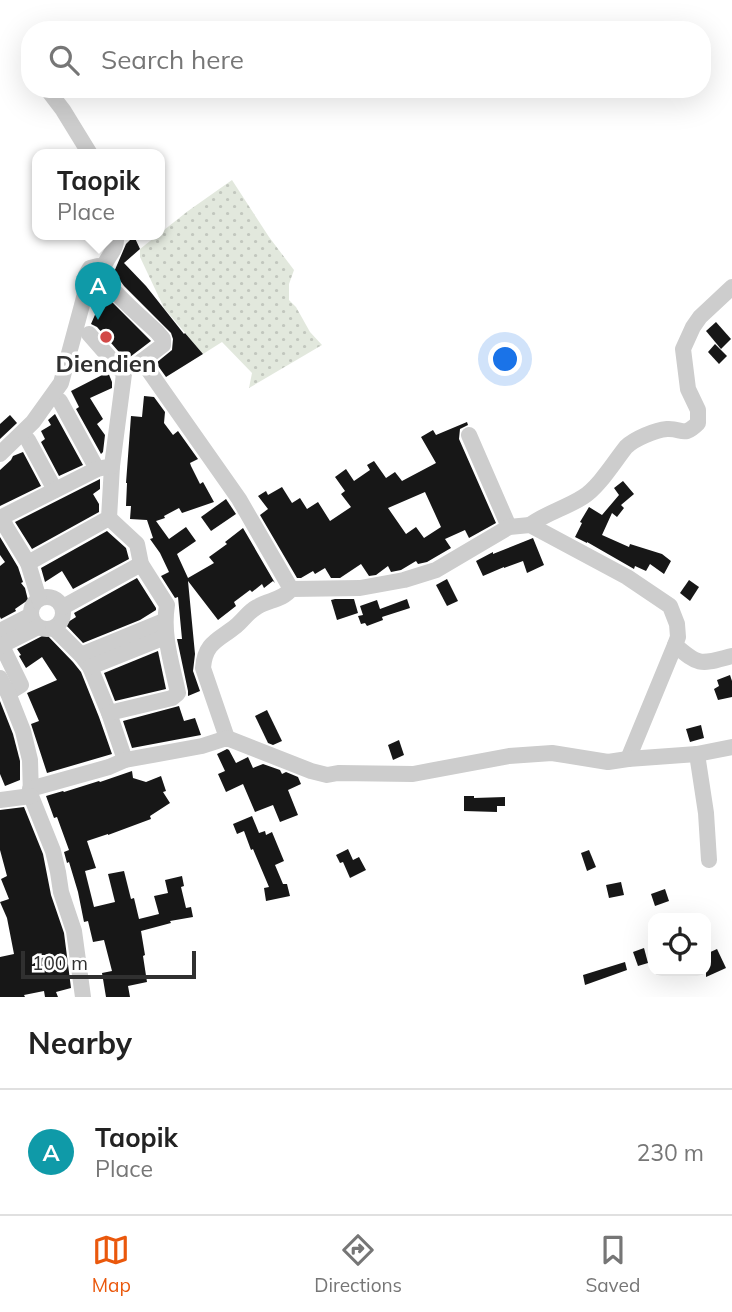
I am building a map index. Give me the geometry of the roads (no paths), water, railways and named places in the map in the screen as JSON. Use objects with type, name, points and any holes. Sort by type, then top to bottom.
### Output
[{"type":"street","points":[[54,98],[87,149]]},
{"type":"street","points":[[102,271],[117,240]]},
{"type":"street","points":[[0,454],[33,422],[61,383],[82,305],[86,275],[90,268],[98,266],[103,277],[118,295],[163,339],[163,345],[124,374],[105,468],[110,517],[137,544],[141,564],[167,606],[165,629],[178,693],[172,698],[109,713]]},
{"type":"street","points":[[291,589],[360,588],[436,570],[509,527],[530,525],[544,515],[580,499],[591,491],[632,441],[667,429],[686,432],[698,422],[698,410],[688,390],[683,349],[700,317],[732,287]]},
{"type":"street","points":[[89,334],[124,374]]},
{"type":"street","points":[[142,361],[239,499],[291,589]]},
{"type":"street","points":[[60,401],[105,468]]},
{"type":"street","points":[[469,435],[509,527]]},
{"type":"street","points":[[28,440],[55,490]]},
{"type":"street","points":[[39,598],[28,563],[1,515],[105,468]]},
{"type":"street","points":[[28,563],[110,517]]},
{"type":"street","points":[[530,525],[627,577],[670,607],[677,624],[678,637],[628,759]]},
{"type":"street","points":[[62,607],[141,564]]},
{"type":"street","points":[[227,738],[203,667],[204,656],[212,643],[238,625],[256,607],[287,594],[291,589]]},
{"type":"street","points":[[8,693],[21,685],[0,641],[41,623],[62,619],[62,607],[57,599],[48,596],[39,598],[32,606],[41,623],[86,661],[109,713],[125,760]]},
{"type":"street","points":[[86,661],[165,629]]},
{"type":"street","points":[[675,645],[695,662],[703,663],[732,656]]},
{"type":"street","points":[[0,678],[23,731],[30,760],[31,792],[53,851],[61,892],[74,930],[83,997]]},
{"type":"street","points":[[0,800],[125,760],[202,746],[227,738],[327,775],[413,775],[509,756],[552,753],[608,762],[697,754],[732,747]]},
{"type":"street","points":[[697,754],[706,813],[709,860]]},
{"type":"place","name":"Taopik","points":[[98,320]]},
{"type":"place","name":"Diendien","points":[[106,337]]}]
